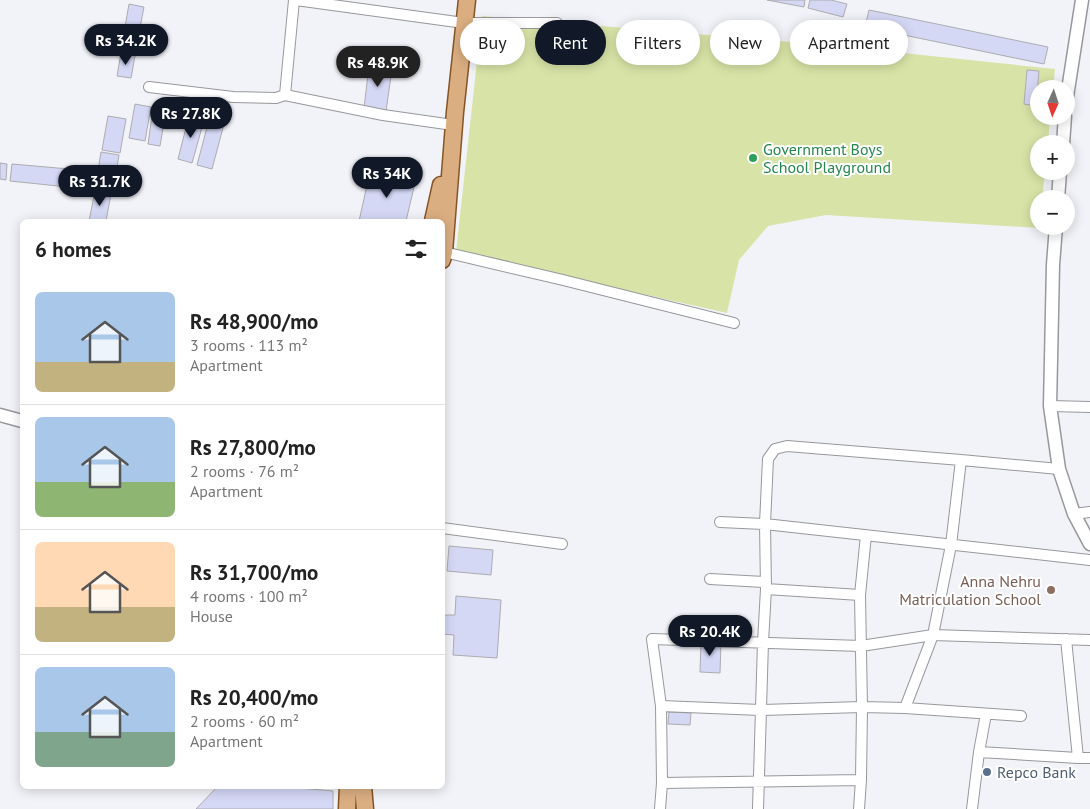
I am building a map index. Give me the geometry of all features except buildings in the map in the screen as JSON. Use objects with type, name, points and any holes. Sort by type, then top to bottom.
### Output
[{"type":"main road","points":[[464,20],[467,0]]},
{"type":"main road","points":[[445,231],[460,61]]},
{"type":"main road","points":[[433,219],[454,118]]},
{"type":"main road","points":[[347,809],[348,789]]},
{"type":"main road","points":[[363,789],[365,809]]},
{"type":"street","points":[[285,95],[295,0],[460,22]]},
{"type":"street","points":[[1070,80],[1082,0]]},
{"type":"street","points":[[149,87],[233,96],[276,98],[285,95],[383,115],[454,118]]},
{"type":"street","points":[[1055,235],[1050,406],[1059,469],[1074,514],[1090,544]]},
{"type":"street","points":[[445,256],[563,280],[734,323]]},
{"type":"street","points":[[1050,406],[1090,407]]},
{"type":"street","points":[[0,415],[20,420]]},
{"type":"street","points":[[758,809],[766,585],[765,524],[768,460],[775,449],[786,446],[1059,469]]},
{"type":"street","points":[[905,708],[933,635],[950,545],[961,460]]},
{"type":"street","points":[[1074,514],[1090,512]]},
{"type":"street","points":[[720,522],[765,524],[1090,560]]},
{"type":"street","points":[[445,528],[562,544]]},
{"type":"street","points":[[859,809],[862,707],[860,595],[866,535]]},
{"type":"street","points":[[710,578],[860,595]]},
{"type":"street","points":[[660,809],[662,783],[661,706],[652,639],[861,646],[933,635],[1090,640]]},
{"type":"street","points":[[1066,639],[1078,758]]},
{"type":"street","points":[[661,706],[761,710],[862,707],[905,708],[1021,716]]},
{"type":"street","points":[[972,809],[986,714]]},
{"type":"street","points":[[979,752],[1090,758]]},
{"type":"street","points":[[662,783],[861,780]]},
{"type":"green space","name":"Government Boys School Playground","points":[[482,16],[535,20],[535,65],[606,65],[606,26],[616,27],[616,65],[700,65],[700,34],[710,35],[710,65],[780,65],[780,41],[790,42],[790,65],[908,65],[908,54],[1055,69],[1054,80],[1030,80],[1030,125],[1049,125],[1049,135],[1030,135],[1030,180],[1044,180],[1043,190],[1030,190],[1030,227],[826,215],[768,226],[739,260],[727,313],[456,252],[477,65],[525,65],[525,20],[482,20]]},
{"type":"place","name":"Government Boys School Playground","points":[[753,158]]},
{"type":"place","name":"Anna Nehru Matriculation School","points":[[1051,590]]},
{"type":"place","name":"Repco Bank","points":[[987,772]]}]
